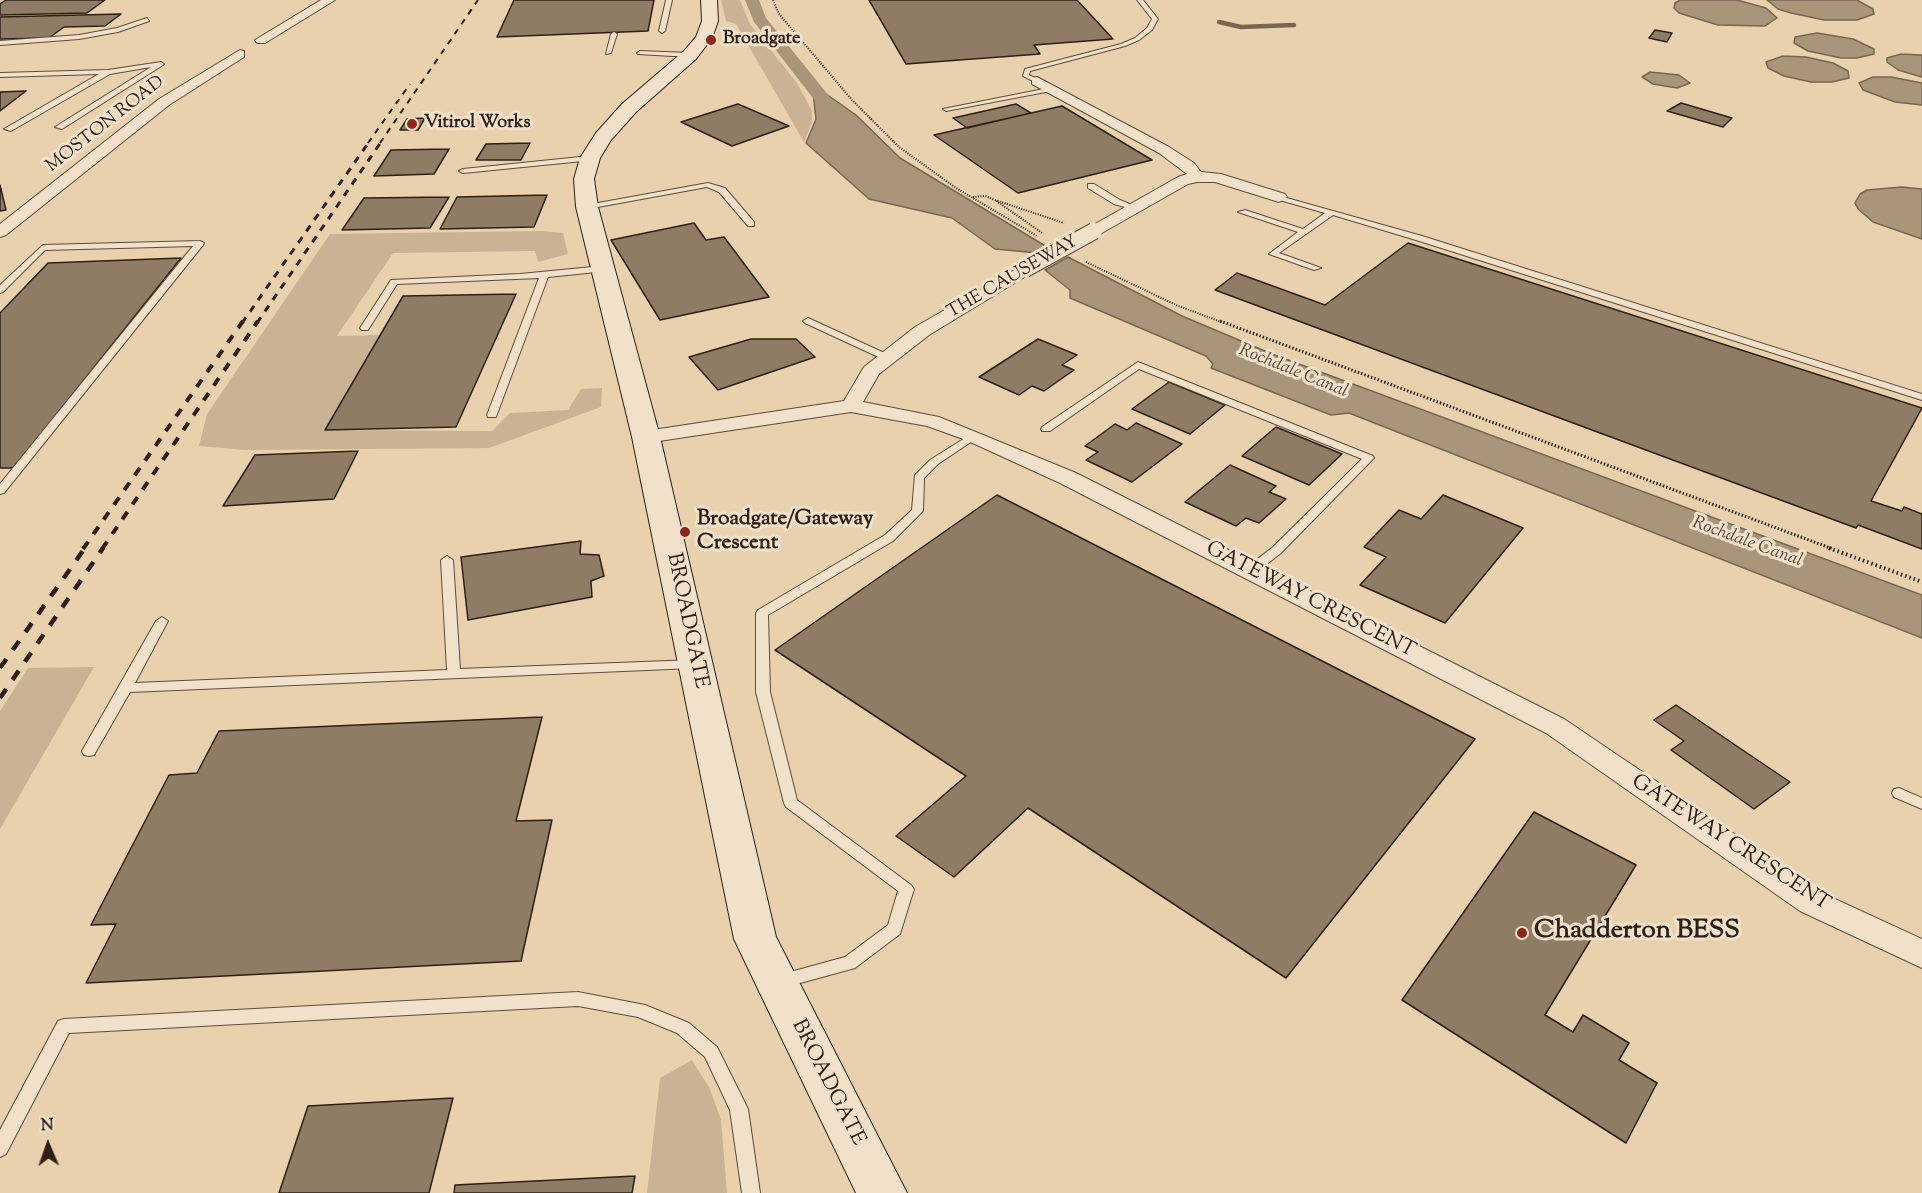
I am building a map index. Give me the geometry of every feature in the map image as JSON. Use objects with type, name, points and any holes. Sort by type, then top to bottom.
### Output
[{"type":"street","points":[[261,40],[328,0]]},
{"type":"street","name":"BROADGATE","points":[[709,0],[710,21],[704,38],[690,56],[628,108],[603,137],[591,158],[584,179],[587,207],[646,437],[755,939],[882,1193]]},
{"type":"street","name":"MOSTON ROAD","points":[[0,232],[164,102],[240,54]]},
{"type":"street","points":[[1037,81],[1164,150],[1189,166],[1197,177]]},
{"type":"street","name":"THE CAUSEWAY","points":[[851,406],[871,371],[922,331],[1025,269],[1183,180],[1216,177],[1279,197]]},
{"type":"street","name":"GATEWAY CRESCENT","points":[[646,437],[851,406],[932,421],[973,436],[1068,478],[1555,726],[1811,902],[1922,954]]},
{"type":"lane","points":[[662,31],[669,0]]},
{"type":"lane","points":[[1037,81],[1026,76],[1027,70],[1123,45],[1137,39],[1150,29],[1155,19],[1140,0]]},
{"type":"lane","points":[[0,43],[79,38],[118,30],[147,20]]},
{"type":"lane","points":[[608,53],[614,34]]},
{"type":"lane","points":[[640,53],[690,56]]},
{"type":"lane","points":[[0,75],[108,72],[161,64],[59,127]]},
{"type":"lane","points":[[8,129],[108,72]]},
{"type":"lane","points":[[946,109],[1054,89]]},
{"type":"lane","points":[[463,171],[591,158]]},
{"type":"lane","points":[[587,207],[708,185],[722,190],[751,224]]},
{"type":"lane","points":[[1091,186],[1135,208]]},
{"type":"lane","points":[[1279,197],[1922,398]]},
{"type":"lane","points":[[1242,212],[1305,232]]},
{"type":"lane","points":[[1317,268],[1273,254],[1332,212]]},
{"type":"lane","points":[[0,290],[43,248],[200,243],[0,491]]},
{"type":"lane","points":[[365,328],[394,282],[544,275],[603,269]]},
{"type":"lane","points":[[492,415],[544,275]]},
{"type":"lane","points":[[808,321],[888,358]]},
{"type":"lane","points":[[1046,429],[1138,365],[1369,458],[1277,550],[1250,571]]},
{"type":"lane","points":[[776,982],[849,963],[895,929],[906,889],[791,802],[763,692],[762,613],[889,538],[917,511],[919,477],[934,462],[973,436]]},
{"type":"lane","points":[[447,560],[454,674]]},
{"type":"lane","points":[[89,751],[162,621]]},
{"type":"lane","points":[[126,688],[695,664]]},
{"type":"lane","points":[[1899,794],[1922,804]]},
{"type":"lane","points":[[0,1148],[64,1026],[578,999],[639,1010],[683,1028],[711,1052],[739,1109],[751,1193]]},
{"type":"path","points":[[772,0],[779,14],[845,92],[899,147],[972,198],[1039,237]]},
{"type":"path","points":[[972,198],[985,196],[1069,225],[1078,222],[1096,230]]},
{"type":"path","points":[[995,200],[1049,238]]},
{"type":"path","points":[[1084,261],[1176,305],[1922,582]]},
{"type":"shaded area","points":[[721,0],[740,0],[750,24],[797,83],[812,111],[812,122],[804,142],[736,24],[726,21]]},
{"type":"shaded area","points":[[542,231],[563,233],[568,254],[538,262],[535,251],[393,253],[337,336],[381,335],[326,430],[492,431],[510,413],[568,410],[581,389],[602,388],[601,407],[489,448],[245,450],[199,446],[207,414],[330,234]]},
{"type":"shaded area","points":[[94,667],[0,829],[0,711],[28,668]]},
{"type":"shaded area","points":[[692,1060],[710,1089],[721,1120],[727,1193],[647,1193],[660,1078]]},
{"type":"water","points":[[1680,0],[1737,0],[1766,8],[1777,18],[1765,26],[1718,25],[1679,13],[1674,8],[1675,3]]},
{"type":"water","points":[[1767,0],[1857,0],[1873,9],[1874,14],[1857,20],[1824,20],[1778,9]]},
{"type":"water","points":[[1817,33],[1853,39],[1874,49],[1874,54],[1857,58],[1841,58],[1808,51],[1794,43],[1795,37]]},
{"type":"water","points":[[1901,54],[1922,55],[1922,77],[1898,70],[1887,62],[1887,58]]},
{"type":"water","points":[[1783,56],[1806,57],[1833,63],[1848,71],[1849,78],[1832,82],[1811,82],[1784,76],[1768,68],[1766,62]]},
{"type":"water","points":[[1650,72],[1679,75],[1690,83],[1677,88],[1653,84],[1642,77]]},
{"type":"water","points":[[1873,77],[1891,77],[1922,83],[1922,105],[1895,102],[1863,90],[1859,83]]},
{"type":"water","points":[[812,84],[856,115],[900,158],[1047,247],[1038,253],[995,249],[952,218],[869,199],[806,143],[816,119]]},
{"type":"water","points":[[1902,187],[1922,189],[1922,239],[1873,222],[1858,209],[1855,203],[1860,194],[1867,190]]},
{"type":"water","points":[[1068,257],[1182,316],[1272,354],[1922,595],[1922,638],[1349,413],[1331,415],[1211,368],[1213,364],[1206,356],[1070,298],[1070,290],[1045,270]]},
{"type":"building","points":[[6,0],[105,0],[87,13],[0,15],[0,4]]},
{"type":"building","points":[[514,0],[654,0],[648,31],[497,37]]},
{"type":"building","points":[[869,0],[1077,0],[1113,39],[1034,45],[1040,54],[906,64]]},
{"type":"building","points":[[121,14],[105,26],[64,27],[49,38],[0,39],[0,17]]},
{"type":"building","points":[[1655,30],[1672,33],[1667,42],[1649,38]]},
{"type":"building","points":[[26,91],[0,111],[0,92]]},
{"type":"building","points":[[1681,103],[1732,118],[1723,127],[1667,111]]},
{"type":"building","points":[[738,104],[789,126],[732,146],[681,122]]},
{"type":"building","points":[[1016,104],[1031,113],[967,128],[953,118]]},
{"type":"building","points":[[1062,106],[1152,160],[1018,193],[934,135]]},
{"type":"building","name":"Vitirol Works","points":[[425,118],[418,130],[400,130],[407,119]]},
{"type":"building","points":[[530,143],[521,160],[476,160],[486,144]]},
{"type":"building","points":[[449,149],[434,174],[374,176],[391,150]]},
{"type":"building","points":[[0,185],[6,210],[0,211]]},
{"type":"building","points":[[547,195],[534,227],[440,229],[457,197]]},
{"type":"building","points":[[449,197],[430,228],[342,230],[364,198]]},
{"type":"building","points":[[694,223],[706,240],[724,237],[769,297],[660,320],[611,240]]},
{"type":"building","points":[[1408,243],[1922,408],[1871,501],[1902,511],[1904,507],[1922,514],[1922,549],[1858,525],[1856,528],[1215,290],[1237,273],[1325,305]]},
{"type":"building","points":[[181,258],[14,468],[0,468],[0,313],[48,263]]},
{"type":"building","points":[[516,294],[456,427],[325,430],[403,296]]},
{"type":"building","points":[[751,339],[796,339],[815,357],[718,390],[689,357]]},
{"type":"building","points":[[1038,339],[1077,355],[1062,365],[1074,370],[1044,391],[1032,386],[1019,395],[979,377]]},
{"type":"building","points":[[1169,382],[1225,405],[1190,434],[1132,409]]},
{"type":"building","points":[[1136,423],[1182,444],[1132,482],[1086,460],[1098,452],[1085,446],[1115,424],[1127,430]]},
{"type":"building","points":[[1276,427],[1342,454],[1309,485],[1242,456]]},
{"type":"building","points":[[358,451],[334,499],[223,506],[255,455]]},
{"type":"building","points":[[1230,465],[1276,486],[1269,492],[1286,499],[1259,523],[1246,518],[1236,526],[1185,502]]},
{"type":"building","points":[[997,495],[1475,739],[1286,978],[1028,808],[954,877],[896,836],[966,776],[775,650]]},
{"type":"building","points":[[1443,495],[1523,528],[1445,623],[1360,585],[1386,557],[1364,547],[1399,510],[1421,519]]},
{"type":"building","points":[[581,541],[580,554],[599,555],[604,576],[591,581],[592,597],[468,620],[461,557]]},
{"type":"building","points":[[1676,705],[1790,782],[1754,809],[1671,750],[1684,741],[1654,720]]},
{"type":"building","points":[[542,717],[516,821],[552,820],[521,961],[86,983],[116,924],[91,925],[169,775],[197,773],[219,731]]},
{"type":"building","name":"Chadderton BESS","points":[[1534,812],[1636,865],[1545,1015],[1573,1032],[1583,1015],[1629,1043],[1619,1060],[1657,1083],[1626,1143],[1402,1000]]},
{"type":"building","points":[[453,1098],[429,1193],[279,1193],[308,1106]]},
{"type":"building","points":[[635,1176],[632,1193],[454,1193],[455,1185]]},
{"type":"waterway","name":"Rochdale Canal","points":[[752,0],[759,19],[836,116]]},
{"type":"waterway","points":[[1219,22],[1241,27],[1294,25]]},
{"type":"railway","points":[[380,143],[478,0]]},
{"type":"railway","points":[[368,143],[410,84]]},
{"type":"railway","points":[[242,323],[369,142]]},
{"type":"railway","points":[[257,323],[381,142]]},
{"type":"railway","points":[[83,549],[243,321]]},
{"type":"railway","points":[[102,549],[258,321]]},
{"type":"railway","points":[[0,668],[85,548]]},
{"type":"railway","points":[[0,698],[103,548]]},
{"type":"place","name":"Broadgate","points":[[711,40]]},
{"type":"place","name":"Vitirol Works","points":[[412,124]]},
{"type":"place","name":"Broadgate/Gateway Crescent","points":[[685,532]]},
{"type":"place","name":"Chadderton BESS","points":[[1522,933]]}]
